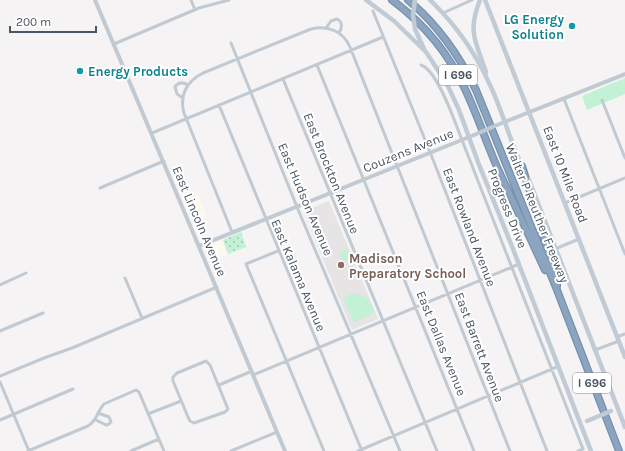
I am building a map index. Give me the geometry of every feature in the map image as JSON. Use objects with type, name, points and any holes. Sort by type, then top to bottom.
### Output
[{"type":"highway","name":"Walter P Reuther Freeway","points":[[392,0],[408,12],[424,28],[450,62],[466,89],[497,167],[567,319]]},
{"type":"highway","name":"Walter P Reuther Freeway","points":[[408,0],[445,38],[470,76],[557,290],[567,319],[619,449]]},
{"type":"highway","points":[[522,166],[557,279],[557,290]]},
{"type":"main road","name":"Progress Drive","points":[[366,0],[394,21],[426,52],[447,84],[459,110],[492,200],[519,264],[591,451]]},
{"type":"main road","points":[[415,0],[413,15],[415,29],[426,52]]},
{"type":"main road","points":[[430,0],[443,13],[467,44],[490,85]]},
{"type":"main road","points":[[480,0],[474,18],[473,33],[475,42],[490,85],[522,166],[528,177],[625,427]]},
{"type":"main road","name":"East 10 Mile Road","points":[[485,0],[625,357]]},
{"type":"main road","points":[[583,431],[584,424],[587,421],[611,412],[616,412],[621,418]]},
{"type":"street","name":"East Lincoln Avenue","points":[[95,0],[200,246],[285,451]]},
{"type":"street","points":[[191,0],[195,10]]},
{"type":"street","points":[[114,44],[195,10],[229,0]]},
{"type":"street","points":[[443,13],[472,0]]},
{"type":"street","name":"East Rowland Avenue","points":[[373,11],[547,451]]},
{"type":"street","name":"East Barrett Avenue","points":[[326,28],[331,21],[337,19],[340,21],[341,25],[339,33],[347,40],[352,50],[510,451]]},
{"type":"street","points":[[232,232],[186,119],[183,108],[183,98],[188,84],[200,75],[311,29],[326,28],[339,33]]},
{"type":"street","points":[[152,133],[384,37]]},
{"type":"street","name":"East Hudson Avenue","points":[[231,43],[297,207],[400,451]]},
{"type":"street","name":"East Dallas Avenue","points":[[317,65],[474,451]]},
{"type":"street","points":[[421,65],[428,69],[439,86],[462,139],[583,449],[578,451]]},
{"type":"street","name":"Couzens Avenue","points":[[200,246],[625,74]]},
{"type":"street","name":"East Brockton Avenue","points":[[283,79],[437,451]]},
{"type":"street","points":[[183,98],[177,94],[175,87],[181,83],[188,84]]},
{"type":"street","points":[[564,99],[625,254]]},
{"type":"street","points":[[602,100],[625,158]]},
{"type":"street","name":"East Kalama Avenue","points":[[218,105],[360,451]]},
{"type":"street","points":[[100,188],[164,161]]},
{"type":"street","points":[[565,203],[625,178]]},
{"type":"street","points":[[555,249],[579,239]]},
{"type":"street","points":[[278,251],[246,264],[324,451]]},
{"type":"street","points":[[219,385],[286,361],[519,264]]},
{"type":"street","points":[[0,285],[26,273]]},
{"type":"street","points":[[125,278],[142,318]]},
{"type":"street","points":[[0,376],[217,287]]},
{"type":"street","points":[[0,331],[43,313]]},
{"type":"street","points":[[595,350],[625,334]]},
{"type":"street","points":[[207,362],[210,365],[219,385],[228,407],[227,411],[194,423],[190,420],[173,379],[177,372],[207,362]]},
{"type":"street","points":[[360,451],[559,366]]},
{"type":"street","points":[[0,382],[29,451],[88,426],[96,420],[101,407],[106,402],[136,390],[139,392],[164,451]]},
{"type":"street","points":[[0,420],[73,389]]},
{"type":"street","points":[[148,414],[181,400]]},
{"type":"street","points":[[96,420],[106,425],[110,423],[111,420],[109,417],[98,413]]},
{"type":"street","points":[[230,451],[277,432]]},
{"type":"street","points":[[131,451],[159,439]]},
{"type":"shaded area","points":[[198,195],[207,217],[195,222],[186,200]]},
{"type":"shaded area","name":"Madison Preparatory School","points":[[329,201],[378,319],[352,330],[303,211]]},
{"type":"shaded area","points":[[223,240],[228,254],[212,261],[205,247]]},
{"type":"green space","points":[[625,78],[625,94],[587,110],[582,96]]},
{"type":"green space","points":[[241,232],[246,247],[228,254],[223,240]]},
{"type":"green space","points":[[347,249],[351,258],[343,262],[339,252]]},
{"type":"green space","points":[[354,293],[368,298],[375,312],[356,322],[353,321],[343,298]]},
{"type":"place","name":"LG Energy Solution","points":[[572,26]]},
{"type":"place","name":"Energy Products","points":[[80,71]]},
{"type":"place","name":"Madison Preparatory School","points":[[341,265]]}]
